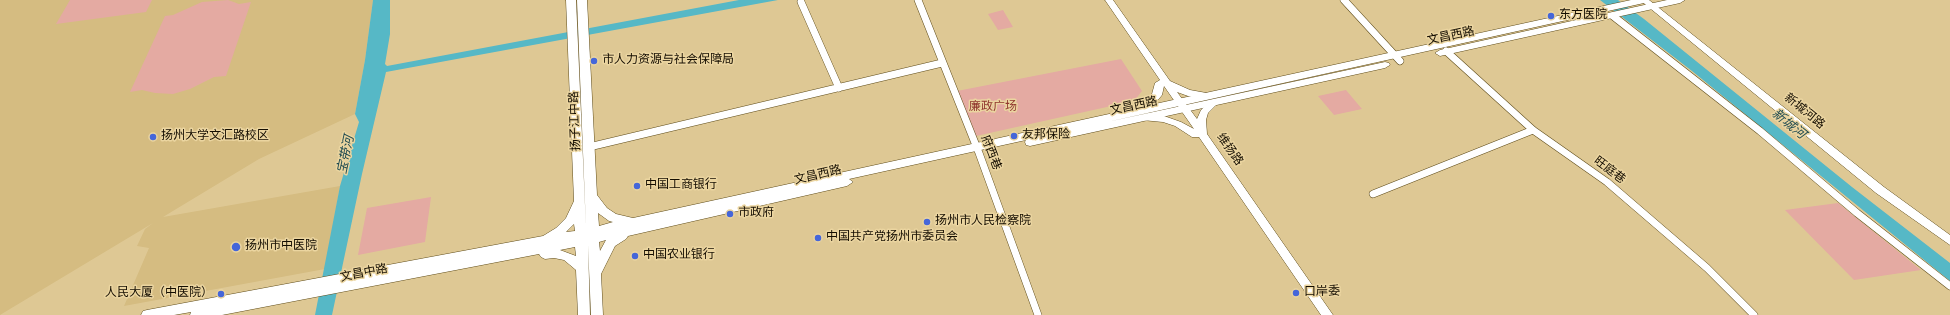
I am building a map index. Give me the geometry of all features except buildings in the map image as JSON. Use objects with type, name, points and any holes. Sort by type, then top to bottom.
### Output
[{"type":"main road","name":"扬子江中路","points":[[571,0],[578,34],[590,147],[597,315]]},
{"type":"main road","name":"扬子江中路","points":[[582,0],[578,34],[579,198],[584,315]]},
{"type":"main road","name":"维扬路","points":[[1103,0],[1180,107],[1319,315]]},
{"type":"main road","name":"维扬路","points":[[1109,0],[1163,83]]},
{"type":"main road","name":"文昌西路","points":[[1397,58],[1446,51],[1612,13],[1628,3],[1680,0]]},
{"type":"main road","name":"文昌西路","points":[[594,235],[1397,58],[1612,13],[1639,10],[1646,2]]},
{"type":"main road","name":"新城河路","points":[[1646,2],[1880,190],[1950,241]]},
{"type":"main road","points":[[1163,83],[1211,100],[1201,120],[1199,135],[1178,124],[1145,114],[1163,83]]},
{"type":"main road","name":"维扬路","points":[[1199,135],[1327,315]]},
{"type":"main road","points":[[592,197],[603,211],[631,227],[611,243],[602,258],[596,276]]},
{"type":"main road","points":[[542,241],[560,231],[571,220],[579,198]]},
{"type":"main road","name":"文昌中路","points":[[348,282],[508,256],[594,235]]},
{"type":"main road","name":"文昌中路","points":[[148,315],[348,282],[542,241],[580,238]]},
{"type":"main road","points":[[508,256],[554,253],[568,257],[582,268]]},
{"type":"main road","name":"文昌中路","points":[[196,315],[316,288]]},
{"type":"street","name":"府西巷","points":[[918,0],[977,150],[1038,315]]},
{"type":"street","points":[[1344,0],[1397,58]]},
{"type":"street","points":[[801,2],[840,88]]},
{"type":"street","points":[[1612,13],[1760,131],[1856,213],[1950,286]]},
{"type":"street","name":"旺庭巷","points":[[1446,51],[1533,130],[1607,182],[1707,268],[1754,315]]},
{"type":"street","points":[[590,147],[942,63]]},
{"type":"street","points":[[1373,194],[1533,130]]},
{"type":"shaded area","name":"扬州大学文汇路校区","points":[[0,0],[373,0],[365,60],[355,114],[259,159],[163,217],[340,186],[325,269],[124,306],[149,248],[137,246],[145,229],[153,223],[0,315]]},
{"type":"green space","points":[[70,0],[152,0],[146,12],[56,24]]},
{"type":"green space","points":[[228,0],[239,4],[251,2],[226,76],[214,77],[190,89],[173,94],[155,93],[142,90],[130,92],[165,16],[173,15],[202,2]]},
{"type":"green space","points":[[1003,10],[1013,27],[998,30],[988,14]]},
{"type":"green space","name":"廉政广场","points":[[1121,59],[1142,91],[1134,101],[976,136],[957,91]]},
{"type":"green space","points":[[1346,90],[1362,109],[1334,115],[1318,96]]},
{"type":"green space","points":[[431,197],[425,242],[358,255],[367,208]]},
{"type":"green space","points":[[1838,203],[1921,270],[1854,280],[1785,210]]},
{"type":"water","points":[[373,0],[390,0],[390,34],[385,64],[387,66],[739,0],[778,0],[386,72],[362,174],[332,315],[315,315],[340,186],[359,122],[355,114],[365,60]]},
{"type":"water","points":[[1600,0],[1618,0],[1644,19],[1852,187],[1950,263],[1950,281],[1692,71]]},
{"type":"place","name":"东方医院","points":[[1551,16]]},
{"type":"place","name":"市人力资源与社会保障局","points":[[594,61]]},
{"type":"place","name":"友邦保险","points":[[1014,136]]},
{"type":"place","name":"扬州大学文汇路校区","points":[[153,137]]},
{"type":"place","name":"中国工商银行","points":[[637,186]]},
{"type":"place","name":"市政府","points":[[730,214]]},
{"type":"place","name":"扬州市人民检察院","points":[[927,222]]},
{"type":"place","name":"中国共产党扬州市委员会","points":[[818,238]]},
{"type":"place","name":"扬州市中医院","points":[[236,247]]},
{"type":"place","name":"中国农业银行","points":[[635,256]]},
{"type":"place","name":"口岸委","points":[[1296,293]]},
{"type":"place","name":"人民大厦（中医院）","points":[[221,294]]},
{"type":"water label","name":"新城河","points":[[1788,125]]},
{"type":"water label","name":"宝带河","points":[[347,155]]}]
